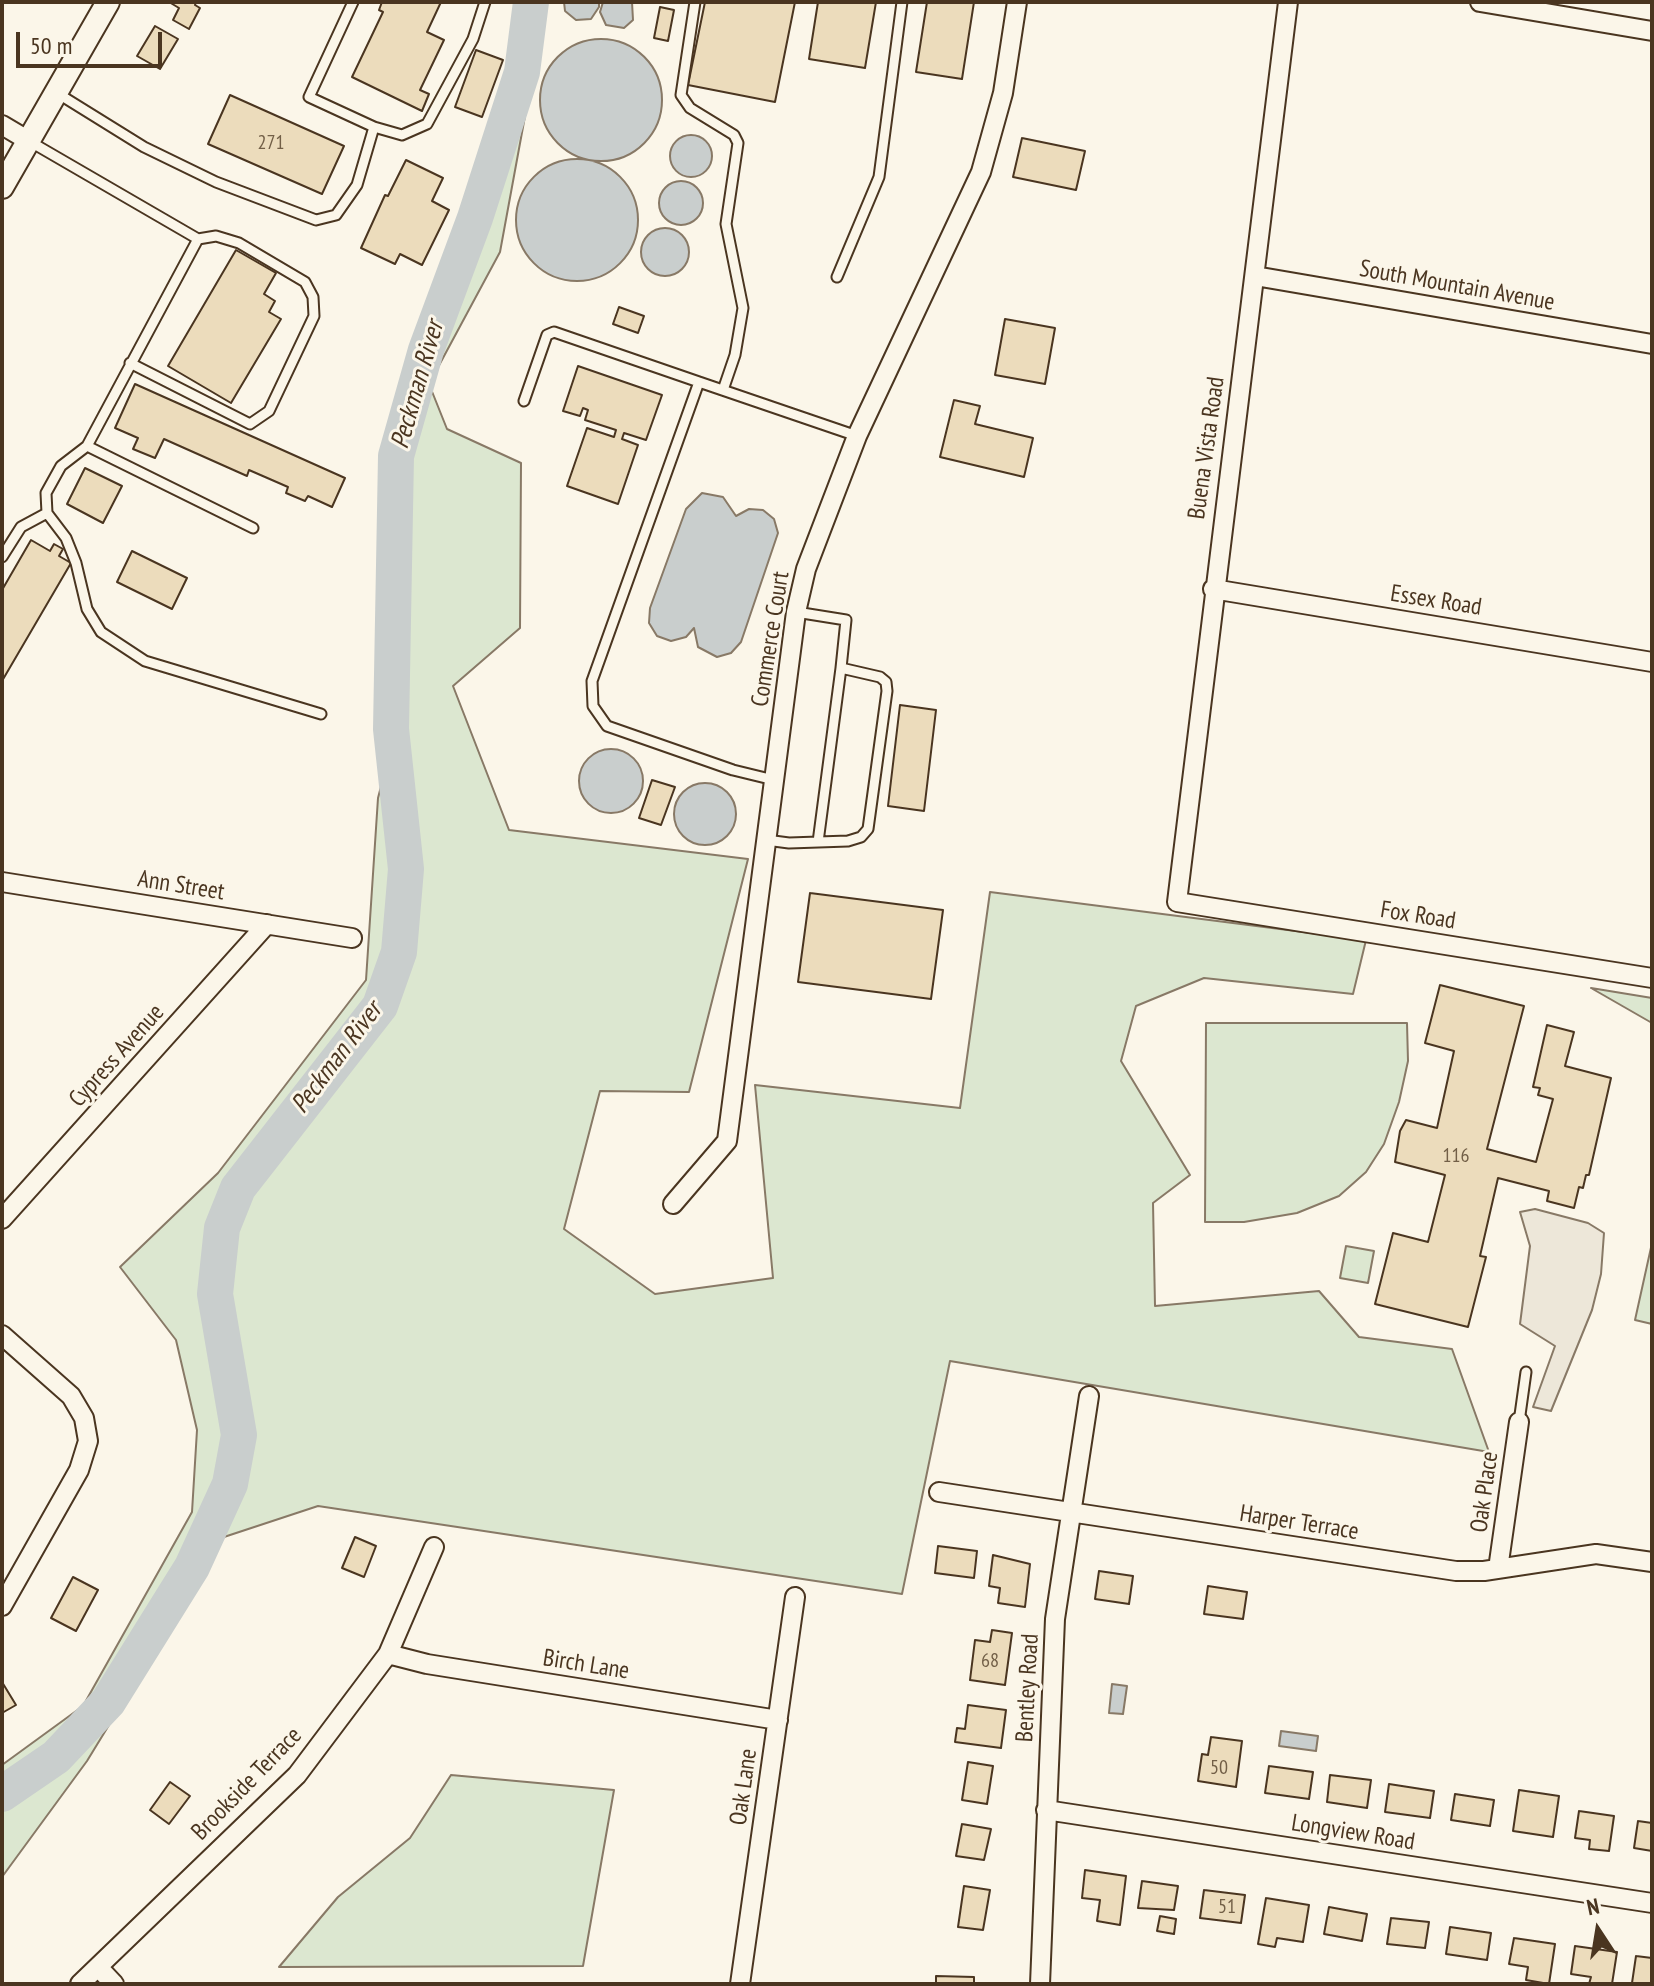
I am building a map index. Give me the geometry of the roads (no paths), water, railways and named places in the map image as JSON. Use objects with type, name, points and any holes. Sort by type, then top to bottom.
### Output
[{"type":"street","points":[[2,187],[108,2]]},
{"type":"street","name":"Commerce Court","points":[[673,1204],[727,1141],[796,612],[813,548],[857,436],[981,172],[1000,106],[1017,2]]},
{"type":"street","name":"Buena Vista Road","points":[[1177,902],[1213,589],[1288,2]]},
{"type":"street","points":[[1480,2],[1652,31]]},
{"type":"street","points":[[2,125],[29,141]]},
{"type":"street","name":"South Mountain Avenue","points":[[1255,276],[1652,344]]},
{"type":"street","name":"Essex Road","points":[[1213,589],[1652,662]]},
{"type":"street","name":"Ann Street","points":[[2,882],[352,938]]},
{"type":"street","name":"Fox Road","points":[[1177,902],[1652,978]]},
{"type":"street","name":"Cypress Avenue","points":[[2,1219],[267,924]]},
{"type":"street","points":[[2,1335],[71,1396],[84,1418],[88,1441],[79,1470],[2,1606]]},
{"type":"street","name":"Bentley Road","points":[[1040,1984],[1055,1619],[1089,1396]]},
{"type":"street","name":"Oak Place","points":[[1498,1569],[1519,1422]]},
{"type":"street","name":"Harper Terrace","points":[[939,1492],[1456,1571],[1498,1569],[1596,1554],[1652,1562]]},
{"type":"street","name":"Brookside Terrace","points":[[80,1984],[297,1775],[388,1654],[434,1547]]},
{"type":"street","name":"Oak Lane","points":[[740,1984],[795,1597]]},
{"type":"street","name":"Birch Lane","points":[[388,1654],[427,1664],[778,1720]]},
{"type":"street","name":"Longview Road","points":[[1046,1810],[1652,1903]]},
{"type":"street","points":[[98,1967],[114,1984]]},
{"type":"lane","points":[[353,2],[309,97],[374,127],[402,135],[427,124],[473,39],[485,2]]},
{"type":"lane","points":[[695,2],[681,95],[690,108],[734,135],[738,143],[726,224],[743,308],[735,355],[723,390]]},
{"type":"lane","points":[[837,277],[879,177],[902,2]]},
{"type":"lane","points":[[57,93],[144,147],[216,182],[316,220],[336,215],[357,185],[374,127]]},
{"type":"lane","points":[[29,141],[198,239],[216,236],[239,243],[305,282],[313,297],[314,316],[269,411],[250,424],[130,363]]},
{"type":"lane","points":[[198,239],[87,446],[61,466],[46,493],[47,513],[66,538],[76,563],[87,609],[101,632],[145,661],[321,714]]},
{"type":"lane","points":[[524,401],[547,335],[554,332],[857,436]]},
{"type":"lane","points":[[699,382],[592,681],[593,706],[607,726],[733,770],[774,780]]},
{"type":"lane","points":[[87,446],[253,528]]},
{"type":"lane","points":[[2,557],[21,527],[47,513]]},
{"type":"lane","points":[[796,612],[846,620],[818,842]]},
{"type":"lane","points":[[766,840],[848,841],[861,837],[868,829],[886,682],[880,677],[841,668]]},
{"type":"lane","points":[[1519,1422],[1526,1372]]},
{"type":"waterway","name":"Peckman River","points":[[2,1794],[56,1757],[108,1702],[192,1567],[230,1484],[239,1435],[215,1294],[222,1228],[238,1188],[380,1006],[399,952],[406,869],[391,729],[396,456],[426,350],[475,218],[522,72],[531,2]]}]
